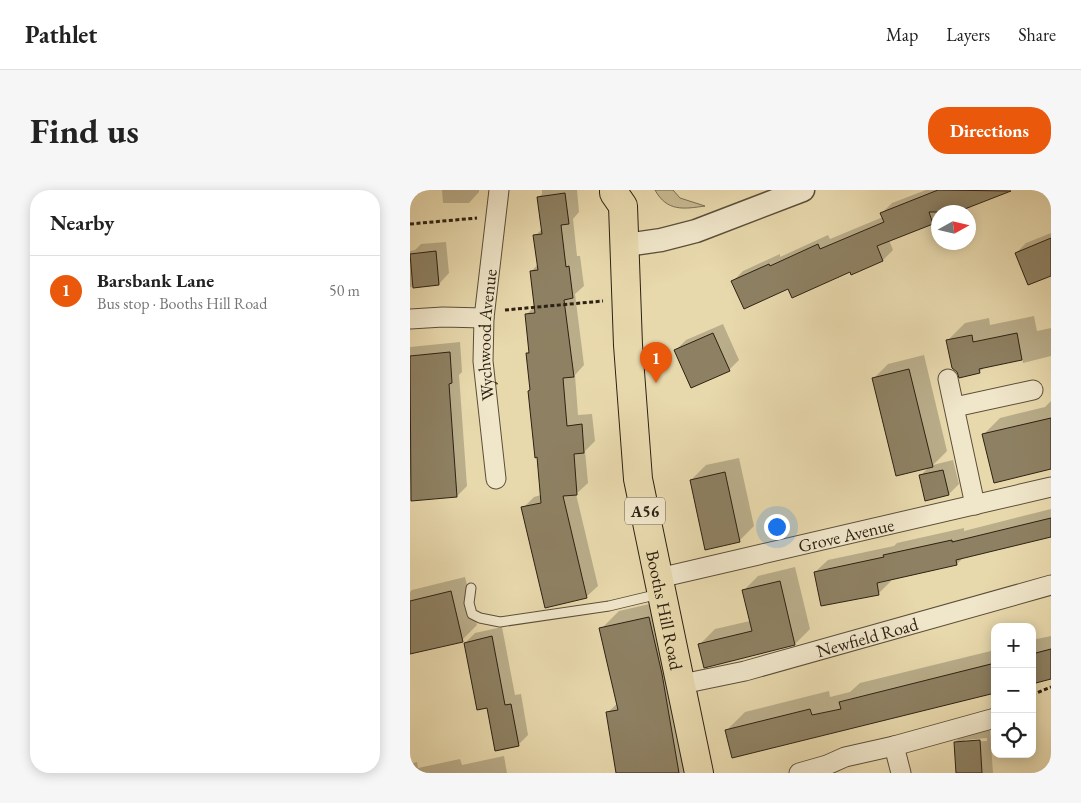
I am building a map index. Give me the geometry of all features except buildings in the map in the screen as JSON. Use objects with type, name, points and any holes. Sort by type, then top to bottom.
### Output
[{"type":"main road","name":"Booths Hill Road","points":[[623,195],[629,355],[638,479],[700,773]]},
{"type":"street","name":"Wychwood Avenue","points":[[496,479],[483,360],[484,318],[499,190]]},
{"type":"street","points":[[626,245],[661,240],[696,231],[798,191]]},
{"type":"street","points":[[410,319],[443,317],[484,318]]},
{"type":"street","points":[[948,379],[975,505]]},
{"type":"street","points":[[955,406],[1033,390]]},
{"type":"street","name":"Grove Avenue","points":[[660,586],[1051,487]]},
{"type":"street","name":"Newfield Road","points":[[682,684],[745,671],[1051,585]]},
{"type":"street","points":[[799,773],[828,769],[845,757],[894,746],[991,719]]},
{"type":"street","points":[[894,746],[902,773]]},
{"type":"lane","points":[[471,588],[469,603],[472,614],[480,618],[500,622],[609,606],[660,586]]},
{"type":"path","points":[[410,224],[497,216]]},
{"type":"path","points":[[484,318],[492,312],[597,302],[627,297]]},
{"type":"path","points":[[1036,693],[1051,687]]},
{"type":"shaded area","points":[[655,190],[673,190],[680,198],[705,206],[683,208],[671,206]]},
{"type":"place","name":"Barsbank Lane","points":[[656,383]]}]
